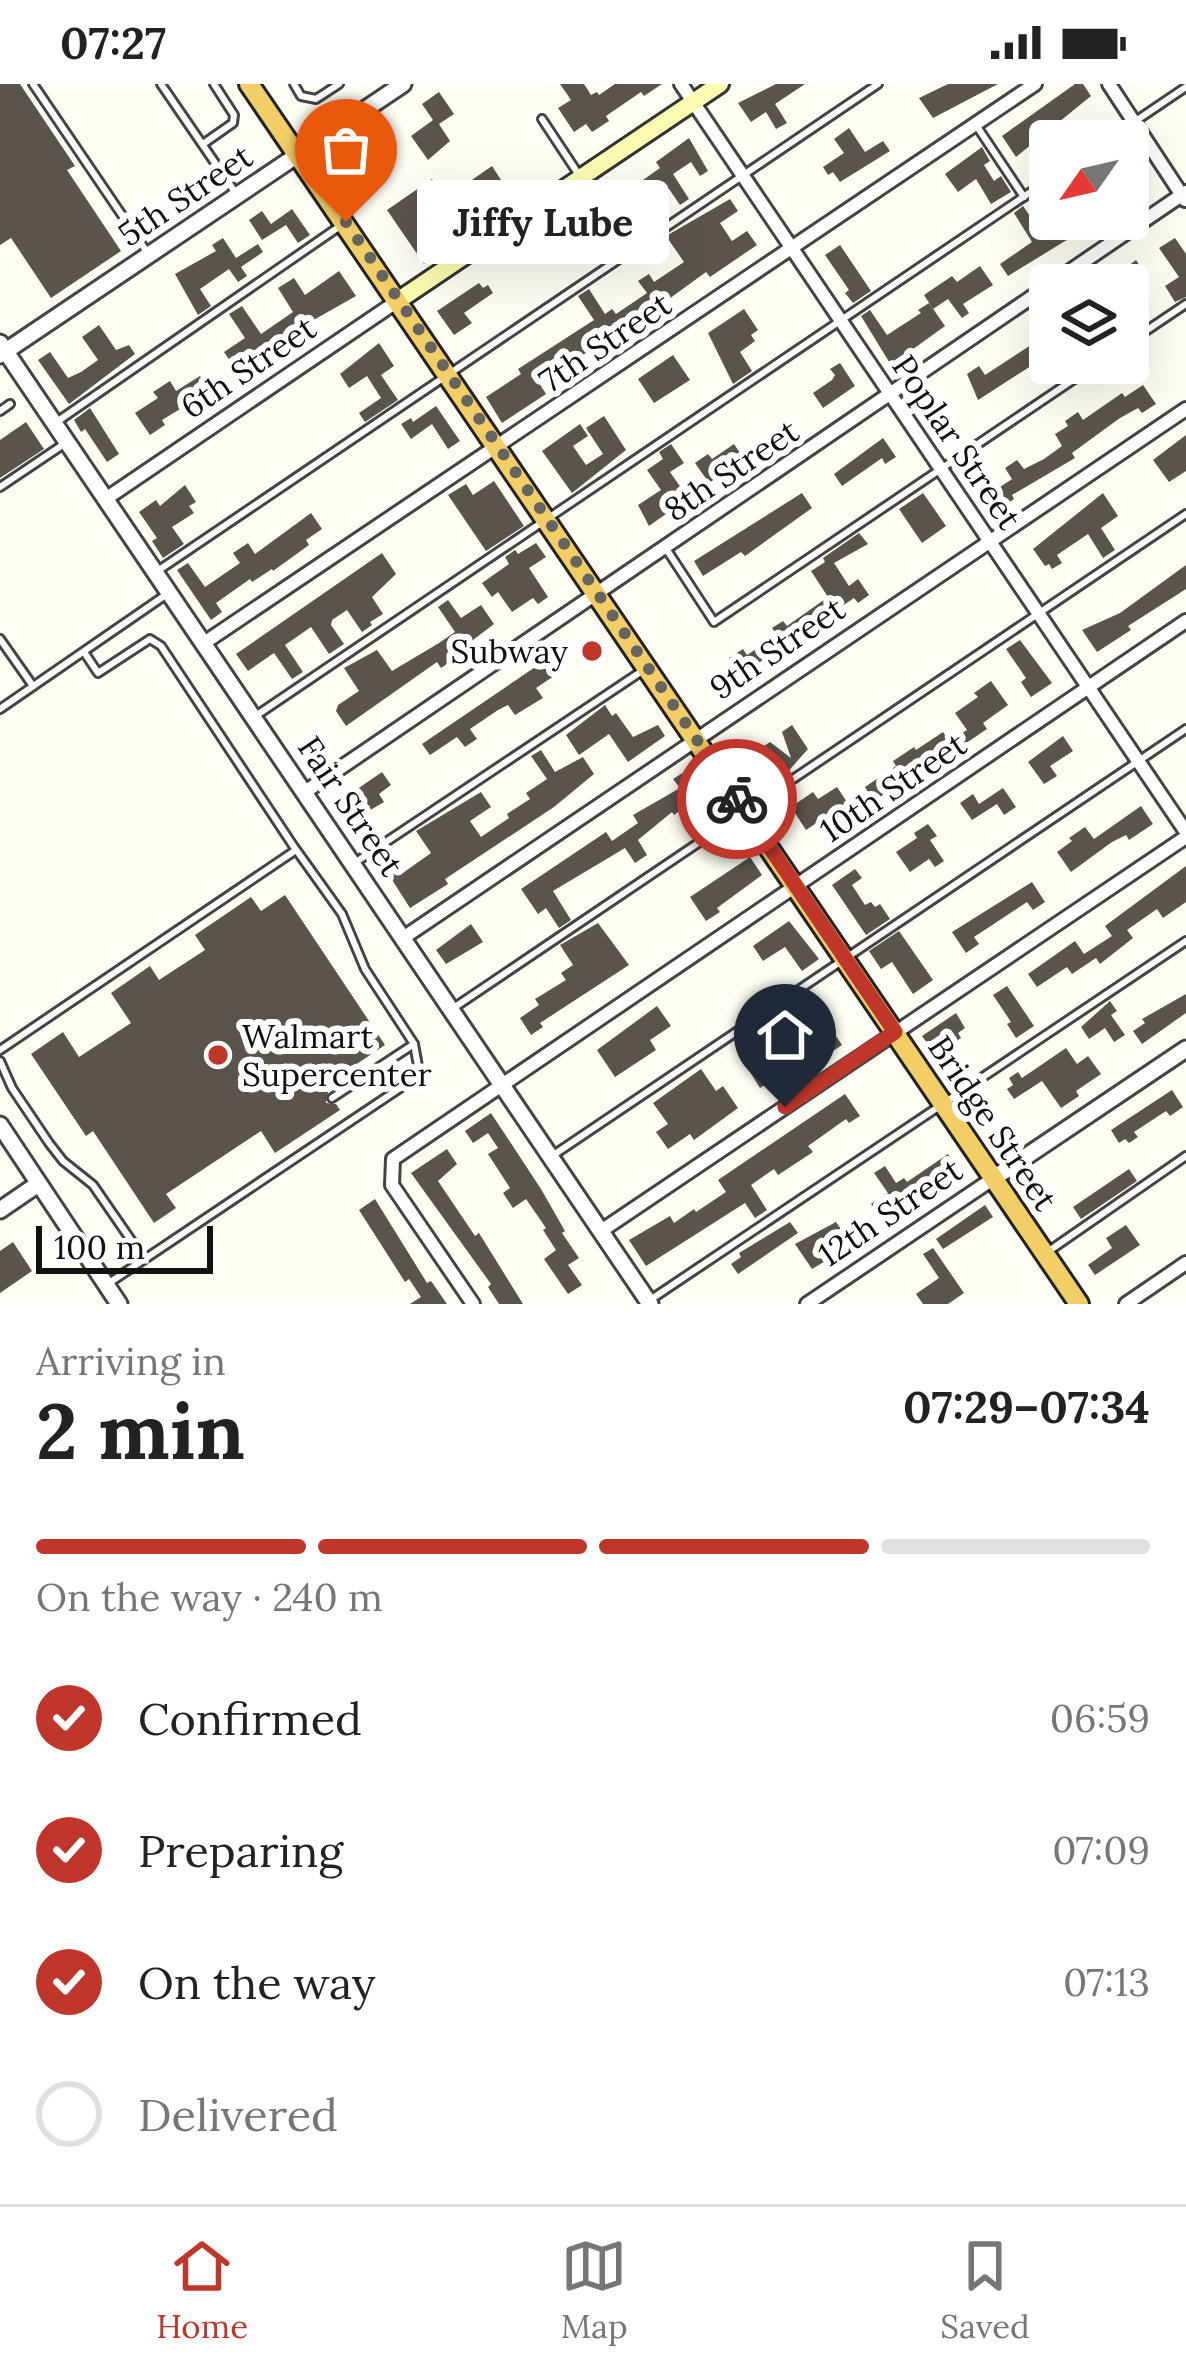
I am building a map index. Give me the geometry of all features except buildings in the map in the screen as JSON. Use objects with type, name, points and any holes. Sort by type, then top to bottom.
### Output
[{"type":"highway","name":"Bridge Street","points":[[249,84],[1079,1304]]},
{"type":"main road","name":"6th Street","points":[[399,300],[720,84]]},
{"type":"street","name":"Poplar Street","points":[[681,84],[1186,834]]},
{"type":"street","name":"7th Street","points":[[204,643],[1035,84]]},
{"type":"street","points":[[1109,84],[1133,120]]},
{"type":"street","name":"5th Street","points":[[2,350],[393,87]]},
{"type":"street","points":[[1149,144],[1185,196]]},
{"type":"street","name":"8th Street","points":[[305,792],[1185,196]]},
{"type":"street","name":"6th Street","points":[[107,499],[399,300]]},
{"type":"street","name":"Fair Street","points":[[2,350],[56,423],[649,1303]]},
{"type":"street","name":"9th Street","points":[[403,938],[1186,409]]},
{"type":"street","name":"10th Street","points":[[473,1304],[392,1185],[393,1160],[1186,621]]},
{"type":"street","points":[[601,1231],[1186,834]]},
{"type":"street","name":"12th Street","points":[[807,1304],[1186,1049]]},
{"type":"street","points":[[0,1125],[119,1304]]},
{"type":"street","points":[[0,1210],[38,1184]]},
{"type":"street","points":[[1126,1304],[1186,1263]]},
{"type":"lane","points":[[33,84],[148,255]]},
{"type":"lane","points":[[161,84],[238,195]]},
{"type":"lane","points":[[202,144],[233,123],[234,115],[214,84]]},
{"type":"lane","points":[[294,84],[301,95],[316,99],[339,84]]},
{"type":"lane","points":[[156,572],[878,84]]},
{"type":"lane","points":[[1137,120],[1186,87]]},
{"type":"lane","points":[[542,119],[581,178]]},
{"type":"lane","points":[[976,124],[1024,197]]},
{"type":"lane","points":[[254,717],[1029,194]]},
{"type":"lane","points":[[56,423],[346,222]]},
{"type":"lane","points":[[1149,329],[1186,304]]},
{"type":"lane","points":[[665,547],[714,622],[1067,384]]},
{"type":"lane","points":[[0,411],[10,404]]},
{"type":"lane","points":[[0,487],[68,441]]},
{"type":"lane","points":[[452,1010],[1186,514]]},
{"type":"lane","points":[[0,709],[170,592]]},
{"type":"lane","points":[[0,639],[33,686]]},
{"type":"lane","points":[[84,652],[98,673],[150,639],[160,646],[342,914],[365,969],[414,1044],[418,1066],[406,1084],[106,1285]]},
{"type":"lane","points":[[354,864],[648,667]]},
{"type":"lane","points":[[551,1156],[1186,729]]},
{"type":"lane","points":[[0,1050],[296,850]]},
{"type":"lane","points":[[649,1303],[1186,941]]},
{"type":"lane","points":[[332,1098],[414,1044]]},
{"type":"lane","points":[[0,1061],[12,1088],[62,1161],[93,1185],[143,1259]]},
{"type":"lane","points":[[1045,1254],[1186,1156]]},
{"type":"way so far","points":[[346,222],[737,799]]},
{"type":"place","name":"Jiffy Lube","points":[[346,222]]},
{"type":"place","name":"Subway","points":[[592,651]]},
{"type":"place","name":"Walmart Supercenter","points":[[218,1055]]},
{"type":"route","points":[[737,799],[895,1032],[785,1107]]}]
